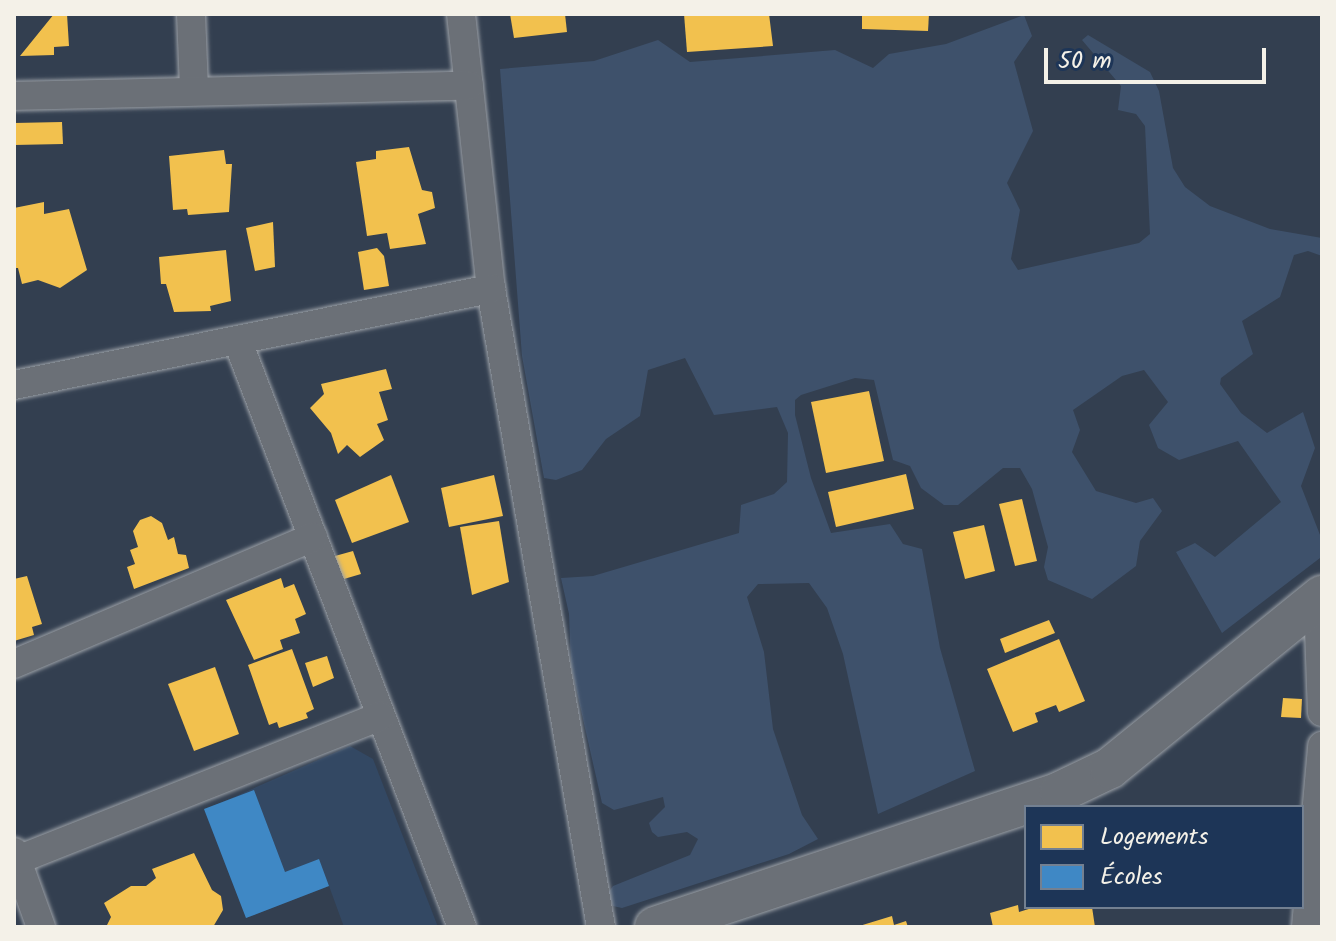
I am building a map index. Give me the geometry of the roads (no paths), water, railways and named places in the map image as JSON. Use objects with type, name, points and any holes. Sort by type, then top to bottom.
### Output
[{"type":"main road","points":[[655,927],[1060,792],[1110,768],[1320,598]]},
{"type":"street","points":[[191,14],[194,89]]},
{"type":"street","points":[[461,14],[491,289],[601,927]]},
{"type":"street","points":[[14,96],[194,89],[469,86]]},
{"type":"street","points":[[14,385],[491,289]]},
{"type":"street","points":[[238,342],[462,927]]},
{"type":"street","points":[[14,664],[313,537]]},
{"type":"street","points":[[1320,598],[1322,712]]},
{"type":"street","points":[[41,927],[15,856],[381,716]]},
{"type":"street","points":[[1306,927],[1322,746]]}]
